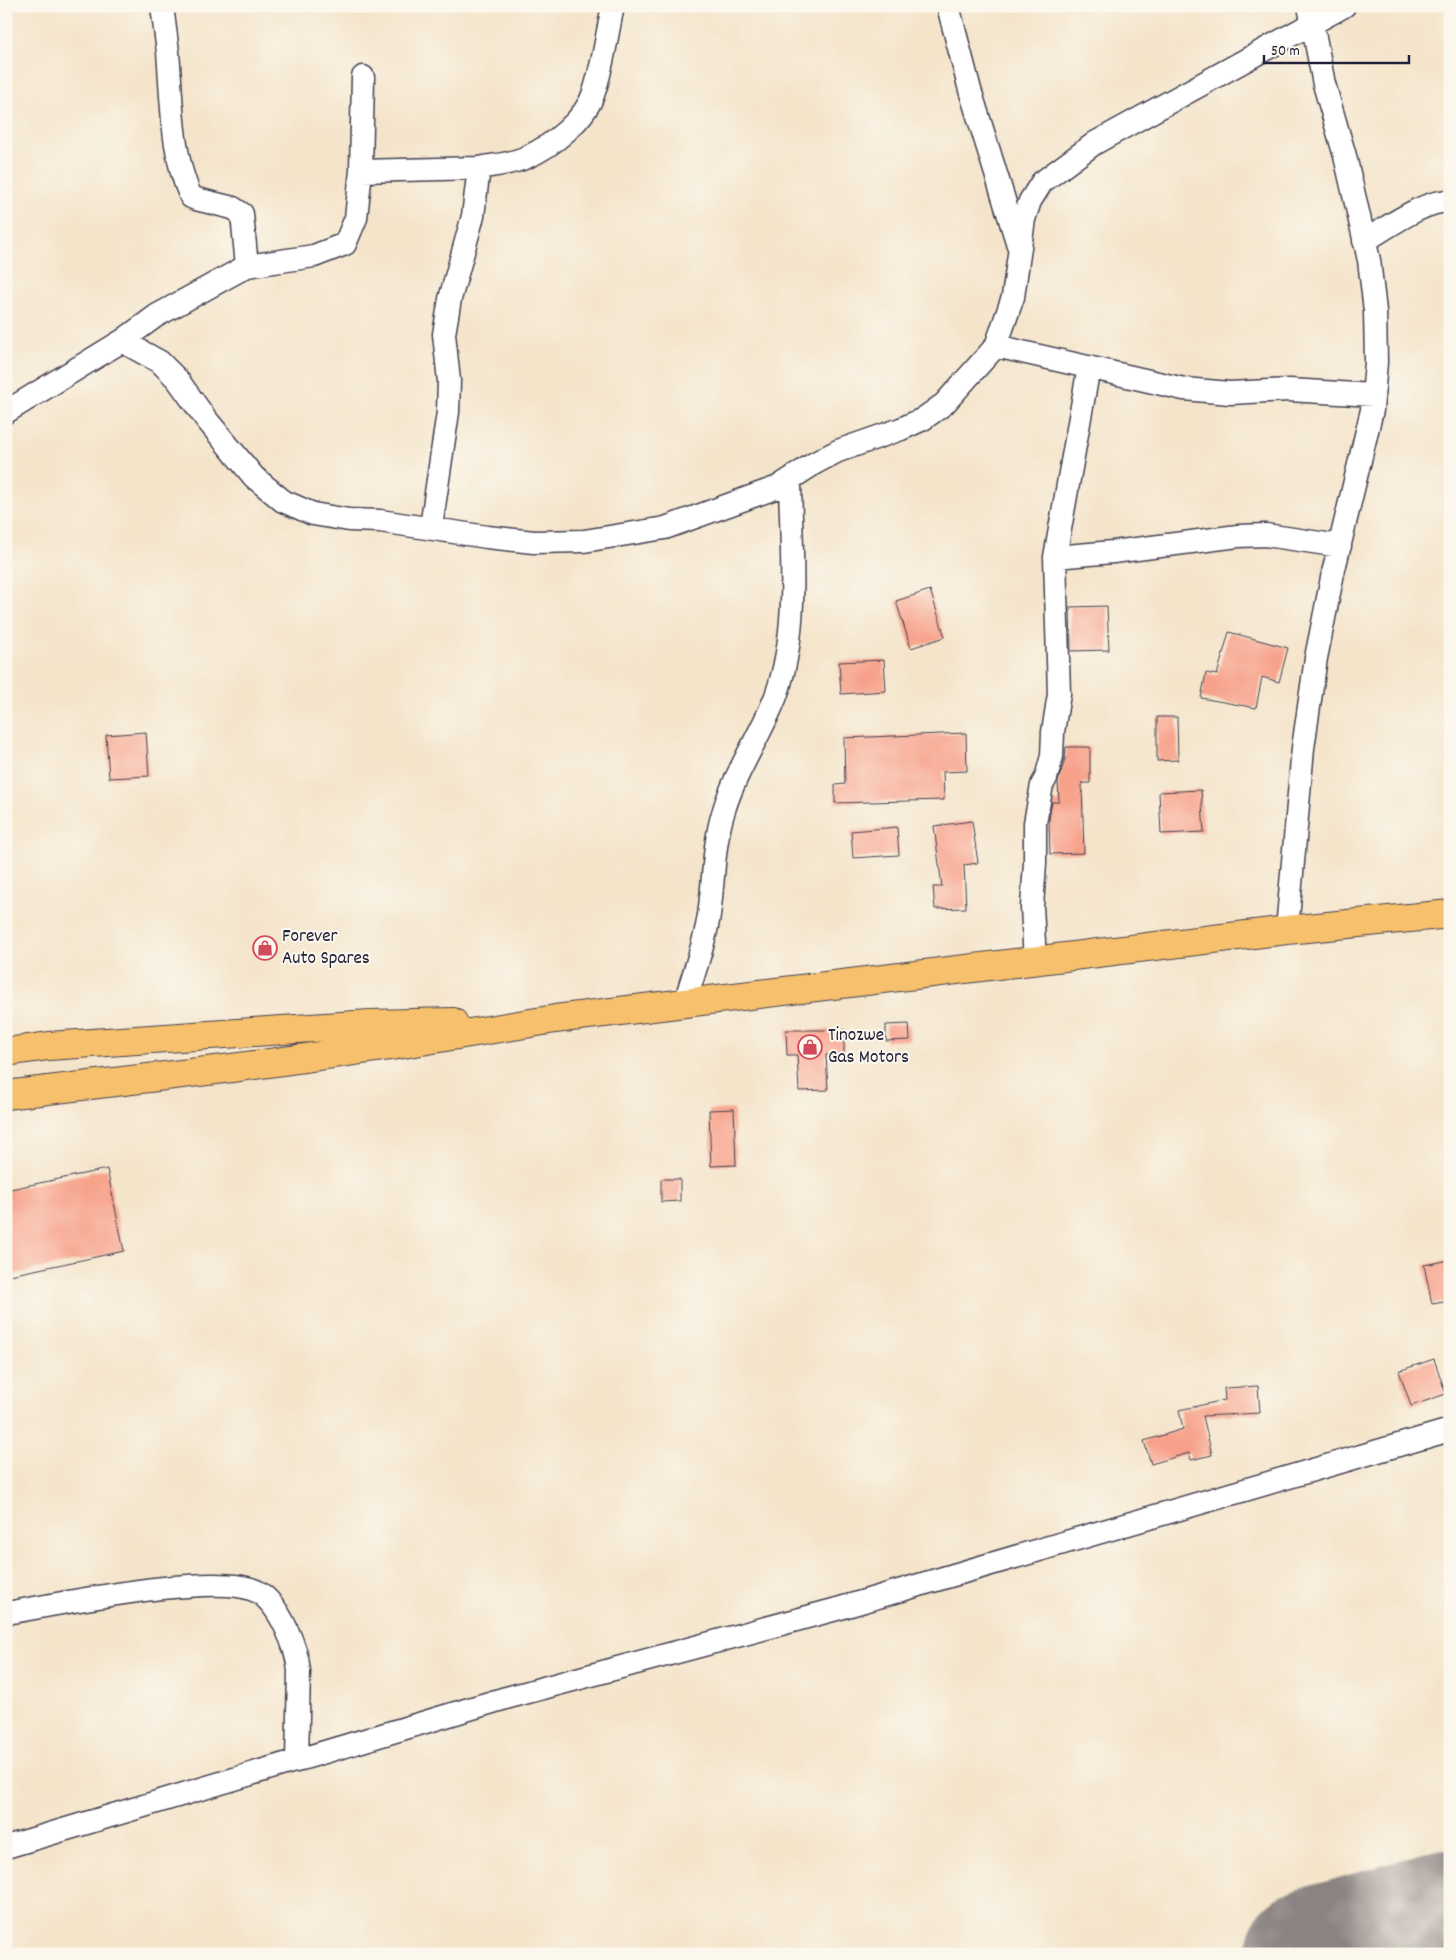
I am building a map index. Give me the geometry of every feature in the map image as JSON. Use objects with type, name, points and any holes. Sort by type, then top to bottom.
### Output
[{"type":"highway","points":[[6,1095],[241,1067],[391,1046],[555,1019],[1287,930],[1450,914]]},
{"type":"highway","points":[[6,1052],[49,1046],[370,1024],[555,1019]]},
{"type":"street","points":[[162,6],[168,53],[173,123],[188,192],[196,200],[233,208],[242,214],[247,266]]},
{"type":"street","points":[[361,170],[479,168],[512,163],[542,149],[569,128],[586,111],[594,92],[613,6]]},
{"type":"street","points":[[948,6],[970,90],[1020,251]]},
{"type":"street","points":[[122,341],[160,362],[177,379],[206,419],[254,477],[283,501],[313,514],[349,520],[380,521],[431,528],[487,538],[534,542],[584,541],[665,528],[757,496],[790,481],[815,463],[838,451],[901,429],[923,419],[944,404],[996,346],[1013,298],[1024,219],[1030,201],[1042,182],[1095,143],[1310,15],[1344,6]]},
{"type":"street","points":[[1287,930],[1303,748],[1316,658],[1372,410],[1376,362],[1375,311],[1369,260],[1345,156],[1324,84],[1310,15]]},
{"type":"street","points":[[6,412],[122,341],[156,316],[247,266],[314,256],[344,244],[356,218],[361,170],[363,77]]},
{"type":"street","points":[[431,528],[448,412],[449,381],[444,334],[450,299],[473,216],[479,168]]},
{"type":"street","points":[[1364,241],[1423,207],[1435,202],[1450,201]]},
{"type":"street","points":[[996,346],[1184,389],[1211,392],[1289,390],[1373,395]]},
{"type":"street","points":[[1035,961],[1032,907],[1035,823],[1042,785],[1052,756],[1053,732],[1059,694],[1055,557],[1089,367]]},
{"type":"street","points":[[685,1003],[709,918],[717,836],[724,809],[737,776],[775,696],[785,663],[791,607],[790,481]]},
{"type":"street","points":[[1055,557],[1114,552],[1238,536],[1266,535],[1340,546]]},
{"type":"street","points":[[6,1847],[506,1698],[836,1609],[1450,1430]]},
{"type":"street","points":[[6,1613],[143,1590],[179,1587],[241,1585],[259,1592],[271,1603],[298,1656],[300,1671],[297,1761]]},
{"type":"building","points":[[930,590],[945,637],[911,648],[896,601]]},
{"type":"building","points":[[1107,606],[1109,650],[1071,651],[1070,607]]},
{"type":"building","points":[[1229,632],[1288,648],[1279,682],[1262,677],[1256,708],[1201,698],[1206,673],[1217,675]]},
{"type":"building","points":[[884,660],[886,691],[841,694],[839,662]]},
{"type":"building","points":[[1157,717],[1177,717],[1178,760],[1157,761]]},
{"type":"building","points":[[146,732],[149,776],[109,778],[106,735]]},
{"type":"building","points":[[966,733],[967,771],[943,772],[944,800],[835,803],[835,785],[845,784],[844,738]]},
{"type":"building","points":[[1066,747],[1090,747],[1090,783],[1082,783],[1084,853],[1050,854],[1049,820],[1052,802],[1059,802],[1058,782],[1065,759]]},
{"type":"building","points":[[1201,790],[1204,832],[1161,834],[1159,792]]},
{"type":"building","points":[[972,821],[978,863],[964,865],[966,908],[935,909],[933,887],[942,887],[934,826]]},
{"type":"building","points":[[897,827],[899,855],[853,858],[851,831]]},
{"type":"building","points":[[909,1024],[910,1040],[886,1041],[886,1025]]},
{"type":"building","points":[[786,1030],[844,1030],[844,1054],[826,1055],[828,1090],[799,1091],[797,1055],[787,1055]]},
{"type":"building","points":[[734,1109],[736,1165],[711,1166],[709,1110]]},
{"type":"building","points":[[107,1169],[124,1251],[6,1276],[6,1190]]},
{"type":"building","points":[[661,1179],[680,1179],[680,1201],[661,1202]]},
{"type":"building","points":[[1450,1260],[1450,1301],[1432,1304],[1424,1265]]},
{"type":"building","points":[[1434,1359],[1446,1394],[1411,1406],[1399,1371]]},
{"type":"building","points":[[1258,1386],[1260,1413],[1203,1416],[1212,1455],[1191,1460],[1189,1453],[1151,1464],[1144,1441],[1183,1429],[1179,1410],[1225,1400],[1224,1388]]},
{"type":"runway","points":[[1311,1954],[1450,1914]]},
{"type":"place","name":"Forever Auto Spares","points":[[265,948]]},
{"type":"place","name":"Tinozwe Gas Motors","points":[[810,1047]]}]
